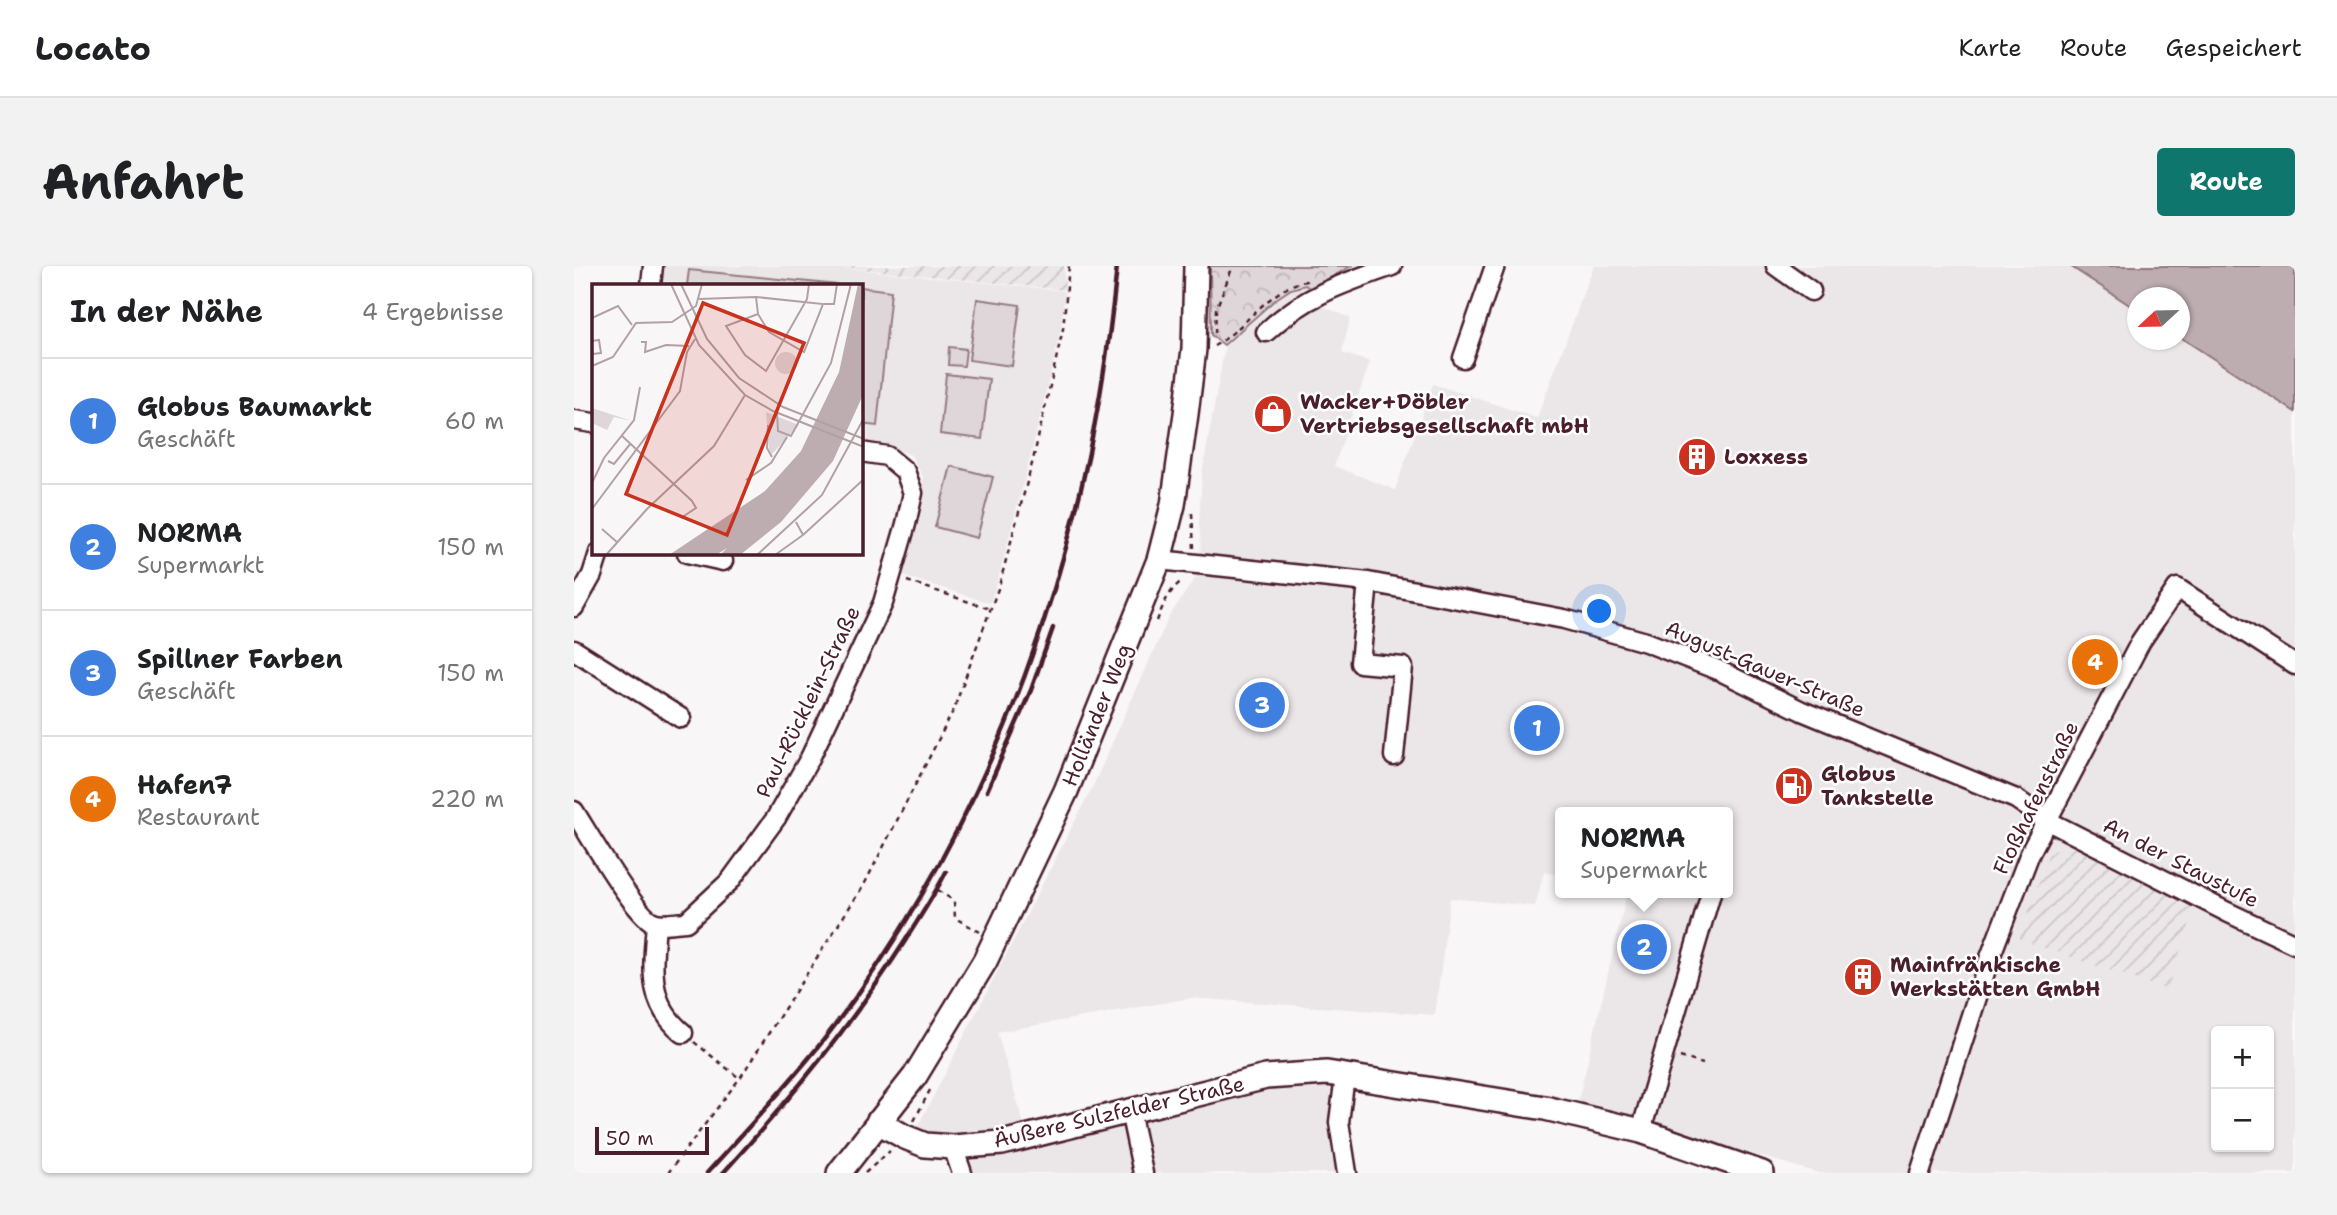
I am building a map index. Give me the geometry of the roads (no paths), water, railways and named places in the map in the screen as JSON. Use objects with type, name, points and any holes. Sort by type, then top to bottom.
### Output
[{"type":"main road","name":"Holländer Weg","points":[[878,1122],[915,1076],[985,961],[1066,791],[1159,560],[1173,505],[1186,414],[1194,349],[1196,266]]},
{"type":"main road","name":"Äußere Sulzfelder Straße","points":[[878,1122],[905,1138],[925,1145],[953,1147],[1002,1143],[1266,1077],[1327,1073],[1545,1108],[1642,1131],[1762,1173]]},
{"type":"main road","points":[[839,1173],[878,1122]]},
{"type":"street","points":[[651,284],[653,266]]},
{"type":"street","points":[[1266,332],[1284,315],[1317,294],[1392,266]]},
{"type":"street","points":[[1463,358],[1495,266]]},
{"type":"street","points":[[1776,266],[1811,291]]},
{"type":"street","points":[[574,420],[592,423]]},
{"type":"street","name":"Paul-Rücklein-Straße","points":[[656,923],[686,922],[730,881],[776,818],[810,758],[883,603],[913,493],[905,471],[887,456],[863,452]]},
{"type":"street","points":[[574,607],[592,575],[597,555]]},
{"type":"street","points":[[696,555],[723,561]]},
{"type":"street","name":"August-Gauer-Straße","points":[[1159,560],[1368,582],[1564,619],[1646,642],[1718,670],[1802,711],[2016,800],[2048,821]]},
{"type":"street","points":[[1368,582],[1360,663],[1403,667],[1394,756]]},
{"type":"street","name":"Floßhafenstraße","points":[[1920,1173],[1989,960],[2030,853],[2141,641],[2177,588],[2295,665]]},
{"type":"street","points":[[574,650],[681,718]]},
{"type":"street","points":[[574,811],[631,900],[643,916],[656,923],[652,977],[663,1009],[672,1024],[683,1033]]},
{"type":"street","name":"An der Staustufe","points":[[2048,821],[2295,944]]},
{"type":"street","points":[[1642,1131],[1710,898]]},
{"type":"street","points":[[1345,1076],[1339,1122],[1347,1173]]},
{"type":"street","points":[[1130,1111],[1143,1173]]},
{"type":"street","points":[[953,1147],[962,1173]]},
{"type":"railway","points":[[707,1173],[822,1042],[884,956],[938,866],[985,772],[1025,675],[1058,575],[1084,473],[1104,370],[1117,266]]},
{"type":"railway","points":[[987,791],[1031,690],[1053,628]]},
{"type":"railway","points":[[723,1173],[841,1032],[884,973],[946,872]]},
{"type":"place","name":"Wacker+Döbler Vertriebsgesellschaft mbH","points":[[1273,414]]},
{"type":"place","name":"Loxxess","points":[[1697,457]]},
{"type":"place","name":"Hafen7","points":[[2095,662]]},
{"type":"place","name":"Spillner Farben","points":[[1262,705]]},
{"type":"place","name":"Globus Baumarkt","points":[[1537,728]]},
{"type":"place","name":"Globus Tankstelle","points":[[1794,786]]},
{"type":"place","name":"NORMA","points":[[1644,947]]},
{"type":"place","name":"Mainfränkische Werkstätten GmbH","points":[[1863,977]]}]
